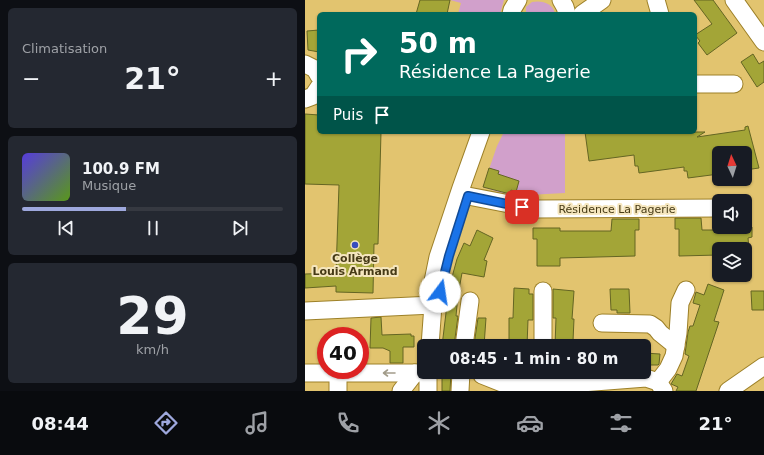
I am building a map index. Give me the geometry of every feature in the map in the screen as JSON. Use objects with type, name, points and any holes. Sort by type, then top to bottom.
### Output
[{"type":"street","points":[[512,12],[517,0]]},
{"type":"street","points":[[561,0],[566,12]]},
{"type":"street","points":[[585,12],[602,0]]},
{"type":"street","points":[[656,0],[659,12]]},
{"type":"street","points":[[735,0],[764,42]]},
{"type":"street","points":[[305,99],[313,96],[316,75]]},
{"type":"street","points":[[697,84],[733,84]]},
{"type":"street","points":[[431,339],[433,305],[430,296],[438,257],[480,134]]},
{"type":"street","points":[[433,305],[439,296],[449,256],[468,196],[491,134]]},
{"type":"street","name":"Résidence La Pagerie","points":[[468,196],[536,209],[712,208]]},
{"type":"street","points":[[648,379],[661,386],[674,356],[678,333],[680,303],[686,290]]},
{"type":"street","points":[[543,291],[543,339]]},
{"type":"street","points":[[465,339],[470,301]]},
{"type":"street","points":[[305,311],[433,305]]},
{"type":"street","points":[[602,323],[650,324],[676,346]]},
{"type":"street","points":[[728,391],[764,366]]},
{"type":"street","points":[[305,373],[317,373]]},
{"type":"street","points":[[369,374],[417,373]]},
{"type":"street","points":[[401,391],[417,378]]},
{"type":"street","points":[[338,379],[338,391]]},
{"type":"street","points":[[425,379],[428,391]]},
{"type":"street","points":[[460,391],[461,379]]},
{"type":"street","points":[[492,379],[507,385],[543,379]]},
{"type":"shaded area","points":[[450,0],[504,0],[501,12],[459,12],[461,3]]},
{"type":"shaded area","points":[[540,1],[547,3],[552,7],[554,12],[526,12],[526,7],[532,2]]},
{"type":"shaded area","points":[[503,134],[565,134],[565,193],[510,196],[483,187],[497,146]]},
{"type":"building","points":[[420,0],[450,0],[447,12],[417,12]]},
{"type":"building","points":[[694,0],[713,0],[737,33],[707,55],[698,43],[700,41],[697,37],[697,34],[712,24]]},
{"type":"building","points":[[317,30],[317,52],[308,50],[307,31]]},
{"type":"building","points":[[753,54],[759,64],[764,61],[764,82],[757,87],[741,62]]},
{"type":"building","points":[[305,114],[317,115],[317,134],[381,134],[378,244],[374,244],[373,293],[336,292],[336,286],[305,288],[305,274],[336,273],[339,185],[305,184]]},
{"type":"building","points":[[748,126],[759,168],[752,169],[752,146],[712,146],[712,175],[688,178],[687,171],[684,171],[684,167],[639,173],[638,166],[635,166],[634,155],[589,161],[585,134],[697,134],[697,132],[705,132],[697,137],[745,130],[745,127]]},
{"type":"building","points":[[489,168],[499,171],[498,174],[519,181],[516,192],[511,190],[510,194],[483,187]]},
{"type":"building","points":[[675,218],[701,218],[702,230],[712,230],[712,234],[752,234],[752,237],[748,238],[748,242],[712,242],[712,255],[679,256],[679,229],[675,229]]},
{"type":"building","points":[[612,219],[639,219],[639,230],[635,230],[635,256],[560,258],[560,266],[537,266],[537,239],[533,239],[533,228],[560,228],[560,231],[611,231]]},
{"type":"building","points":[[477,230],[493,238],[484,260],[487,261],[484,277],[462,273],[458,295],[456,316],[458,316],[455,339],[443,339],[449,288],[457,259],[464,243],[470,246]]},
{"type":"building","points":[[708,284],[724,290],[714,321],[719,322],[696,391],[676,391],[678,387],[671,384],[677,374],[682,376],[689,356],[685,354],[688,332],[690,326],[693,326],[700,305],[693,303],[696,292],[704,295]]},
{"type":"building","points":[[514,288],[529,289],[529,294],[533,294],[533,320],[528,320],[527,339],[509,339],[509,318],[513,318]]},
{"type":"building","points":[[553,289],[574,291],[572,319],[574,319],[573,339],[555,339],[556,318],[553,318]]},
{"type":"building","points":[[610,289],[629,289],[630,313],[617,313],[617,310],[611,310]]},
{"type":"building","points":[[751,291],[764,291],[764,310],[752,310]]},
{"type":"building","points":[[381,317],[382,335],[411,334],[411,336],[414,336],[414,347],[403,347],[403,363],[390,363],[390,351],[383,348],[370,348],[371,318]]},
{"type":"building","points":[[478,318],[486,318],[484,339],[475,339]]},
{"type":"building","points":[[651,353],[660,354],[658,365],[651,365]]},
{"type":"building","points":[[442,379],[451,379],[450,391],[442,391]]},
{"type":"place","name":"Collège Louis Armand","points":[[355,245]]},
{"type":"route","points":[[440,292],[449,256],[468,196],[522,207]]}]
